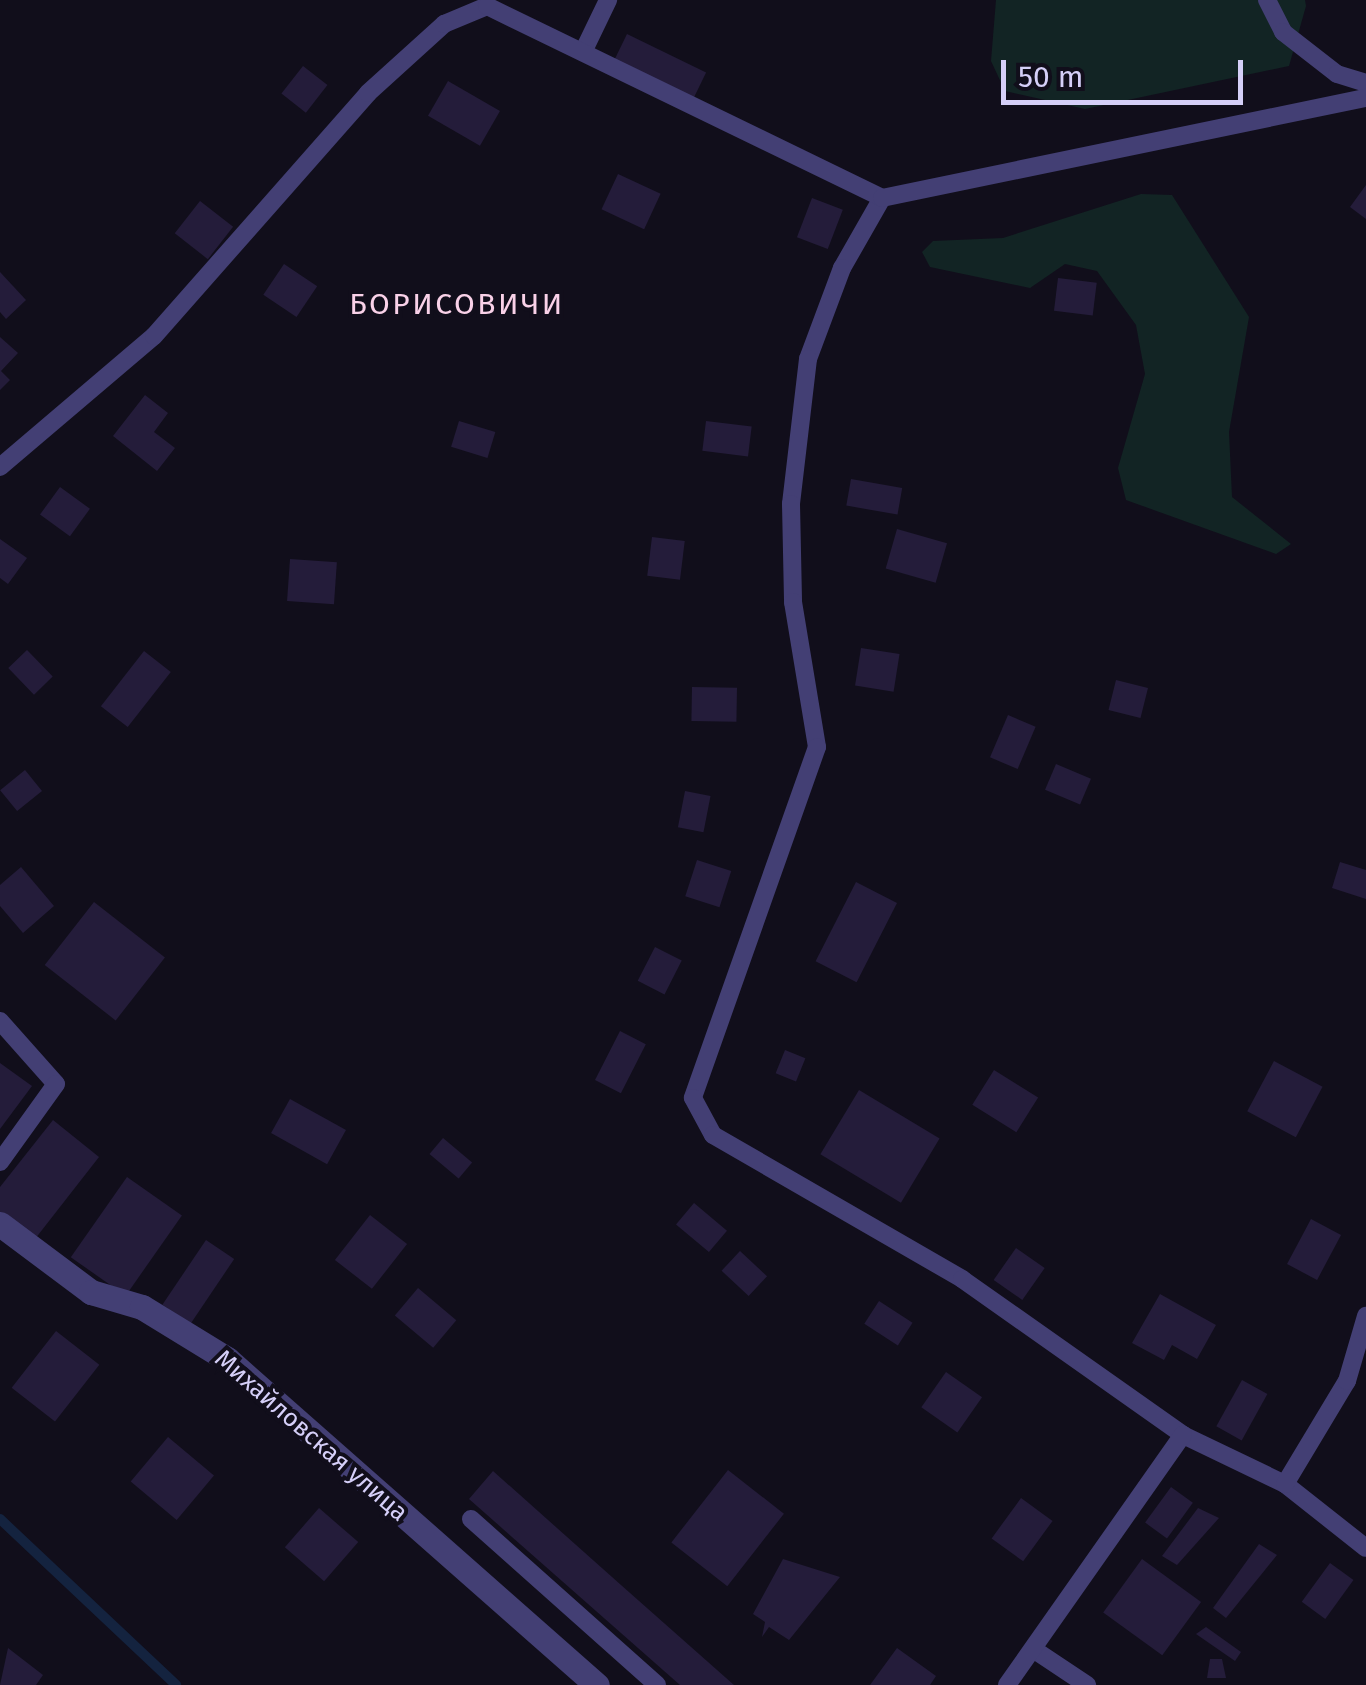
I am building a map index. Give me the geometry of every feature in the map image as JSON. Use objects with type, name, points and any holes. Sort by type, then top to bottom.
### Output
[{"type":"street","name":"Михайловская улица","points":[[0,1224],[92,1292],[142,1307],[227,1359],[597,1685]]},
{"type":"lane","points":[[583,52],[608,0]]},
{"type":"lane","points":[[1267,0],[1283,32],[1337,74],[1366,83]]},
{"type":"lane","points":[[0,467],[154,336],[368,93],[444,24],[487,3],[882,198],[1366,98]]},
{"type":"lane","points":[[882,198],[842,268],[808,359],[792,582],[817,746],[693,1098],[713,1135],[962,1278],[1183,1435],[1284,1484],[1366,1548]]},
{"type":"lane","points":[[0,1021],[56,1084],[0,1162]]},
{"type":"lane","points":[[1284,1484],[1346,1381],[1366,1316]]},
{"type":"lane","points":[[1006,1685],[1183,1435]]},
{"type":"lane","points":[[470,1519],[657,1685]]},
{"type":"lane","points":[[1033,1649],[1087,1685]]},
{"type":"shaded area","points":[[996,0],[1305,0],[1306,6],[1289,66],[1085,109],[1005,91],[991,61]]},
{"type":"shaded area","points":[[1141,194],[1172,195],[1249,317],[1229,432],[1232,497],[1291,544],[1276,554],[1126,500],[1118,468],[1145,374],[1136,325],[1097,271],[1065,264],[1030,288],[930,267],[922,252],[933,241],[1003,238]]},
{"type":"building","points":[[627,34],[706,73],[694,98],[615,59]]},
{"type":"building","points":[[303,66],[327,85],[306,113],[281,94]]},
{"type":"building","points":[[448,81],[500,111],[480,146],[428,116]]},
{"type":"building","points":[[618,174],[661,194],[644,229],[602,209]]},
{"type":"building","points":[[1366,185],[1366,219],[1350,207]]},
{"type":"building","points":[[812,198],[843,210],[828,249],[797,237]]},
{"type":"building","points":[[200,201],[233,227],[208,259],[175,233]]},
{"type":"building","points":[[284,264],[317,286],[296,317],[263,295]]},
{"type":"building","points":[[0,272],[26,300],[6,319],[0,312]]},
{"type":"building","points":[[1058,278],[1097,283],[1093,316],[1054,311]]},
{"type":"building","points":[[0,337],[18,353],[1,371],[10,380],[0,390]]},
{"type":"building","points":[[145,395],[168,413],[154,432],[175,448],[157,471],[113,436]]},
{"type":"building","points":[[459,421],[495,432],[487,458],[451,447]]},
{"type":"building","points":[[706,421],[752,427],[748,456],[702,451]]},
{"type":"building","points":[[851,479],[902,488],[898,515],[846,506]]},
{"type":"building","points":[[60,487],[90,509],[70,536],[40,515]]},
{"type":"building","points":[[897,529],[947,543],[936,583],[886,568]]},
{"type":"building","points":[[652,537],[685,541],[680,580],[647,576]]},
{"type":"building","points":[[0,539],[27,558],[8,584],[0,578]]},
{"type":"building","points":[[290,559],[337,562],[334,604],[287,601]]},
{"type":"building","points":[[861,648],[900,654],[894,692],[855,686]]},
{"type":"building","points":[[27,650],[53,677],[34,695],[8,668]]},
{"type":"building","points":[[144,651],[171,672],[128,727],[101,706]]},
{"type":"building","points":[[1116,680],[1148,688],[1141,718],[1109,710]]},
{"type":"building","points":[[692,687],[737,688],[736,722],[691,721]]},
{"type":"building","points":[[1008,715],[1036,727],[1018,769],[990,757]]},
{"type":"building","points":[[1056,764],[1091,779],[1080,805],[1045,790]]},
{"type":"building","points":[[25,770],[42,791],[17,811],[0,790]]},
{"type":"building","points":[[685,791],[711,796],[703,832],[678,827]]},
{"type":"building","points":[[697,860],[731,871],[719,907],[685,896]]},
{"type":"building","points":[[1340,862],[1366,870],[1366,899],[1332,888]]},
{"type":"building","points":[[21,867],[54,906],[23,933],[0,906],[0,885]]},
{"type":"building","points":[[856,882],[897,903],[857,982],[816,961]]},
{"type":"building","points":[[94,902],[165,957],[116,1020],[45,965]]},
{"type":"building","points":[[655,947],[682,961],[664,994],[638,981]]},
{"type":"building","points":[[620,1031],[646,1044],[621,1093],[595,1080]]},
{"type":"building","points":[[785,1050],[805,1058],[796,1081],[776,1073]]},
{"type":"building","points":[[1274,1061],[1323,1087],[1296,1137],[1247,1111]]},
{"type":"building","points":[[0,1063],[32,1086],[0,1129]]},
{"type":"building","points":[[994,1070],[1038,1098],[1016,1132],[972,1105]]},
{"type":"building","points":[[859,1090],[940,1138],[901,1203],[820,1154]]},
{"type":"building","points":[[290,1099],[346,1130],[327,1164],[271,1133]]},
{"type":"building","points":[[53,1120],[99,1157],[35,1239],[0,1212],[0,1187]]},
{"type":"building","points":[[443,1138],[472,1162],[459,1179],[430,1154]]},
{"type":"building","points":[[127,1177],[182,1215],[126,1296],[71,1257]]},
{"type":"building","points":[[694,1203],[727,1231],[709,1252],[676,1224]]},
{"type":"building","points":[[370,1215],[407,1244],[372,1289],[335,1260]]},
{"type":"building","points":[[1311,1219],[1341,1235],[1317,1280],[1287,1264]]},
{"type":"building","points":[[206,1240],[234,1259],[191,1324],[162,1305]]},
{"type":"building","points":[[1016,1248],[1045,1268],[1022,1300],[994,1280]]},
{"type":"building","points":[[740,1251],[767,1276],[749,1296],[722,1271]]},
{"type":"building","points":[[418,1288],[456,1320],[433,1348],[395,1316]]},
{"type":"building","points":[[1160,1294],[1216,1325],[1197,1359],[1172,1345],[1164,1360],[1132,1343]]},
{"type":"building","points":[[879,1301],[913,1323],[898,1345],[864,1324]]},
{"type":"building","points":[[56,1331],[99,1365],[55,1422],[12,1388]]},
{"type":"building","points":[[946,1372],[982,1397],[957,1432],[921,1407]]},
{"type":"building","points":[[1242,1380],[1267,1394],[1242,1440],[1216,1426]]},
{"type":"building","points":[[168,1437],[214,1476],[177,1520],[131,1481]]},
{"type":"building","points":[[728,1470],[784,1514],[727,1586],[671,1542]]},
{"type":"building","points":[[493,1471],[734,1685],[680,1685],[469,1499]]},
{"type":"building","points":[[1171,1487],[1193,1503],[1167,1538],[1145,1523]]},
{"type":"building","points":[[1021,1498],[1053,1521],[1023,1561],[992,1538]]},
{"type":"building","points":[[319,1508],[358,1542],[324,1581],[285,1547]]},
{"type":"building","points":[[1198,1508],[1219,1518],[1177,1565],[1162,1556]]},
{"type":"building","points":[[1259,1544],[1277,1555],[1226,1618],[1213,1608]]},
{"type":"building","points":[[783,1559],[840,1577],[789,1640],[769,1627],[762,1637],[765,1622],[753,1614]]},
{"type":"building","points":[[1142,1559],[1201,1602],[1162,1655],[1103,1612]]},
{"type":"building","points":[[1330,1563],[1353,1580],[1325,1619],[1302,1602]]},
{"type":"building","points":[[1206,1627],[1241,1652],[1235,1661],[1196,1634]]},
{"type":"building","points":[[8,1648],[43,1675],[36,1685],[0,1685]]},
{"type":"building","points":[[897,1648],[936,1676],[930,1685],[870,1685]]},
{"type":"building","points":[[1210,1659],[1222,1659],[1226,1678],[1207,1678]]},
{"type":"waterway","points":[[0,1519],[176,1685]]},
{"type":"district","name":"БОРИСОВИЧИ","points":[[457,304]]}]
